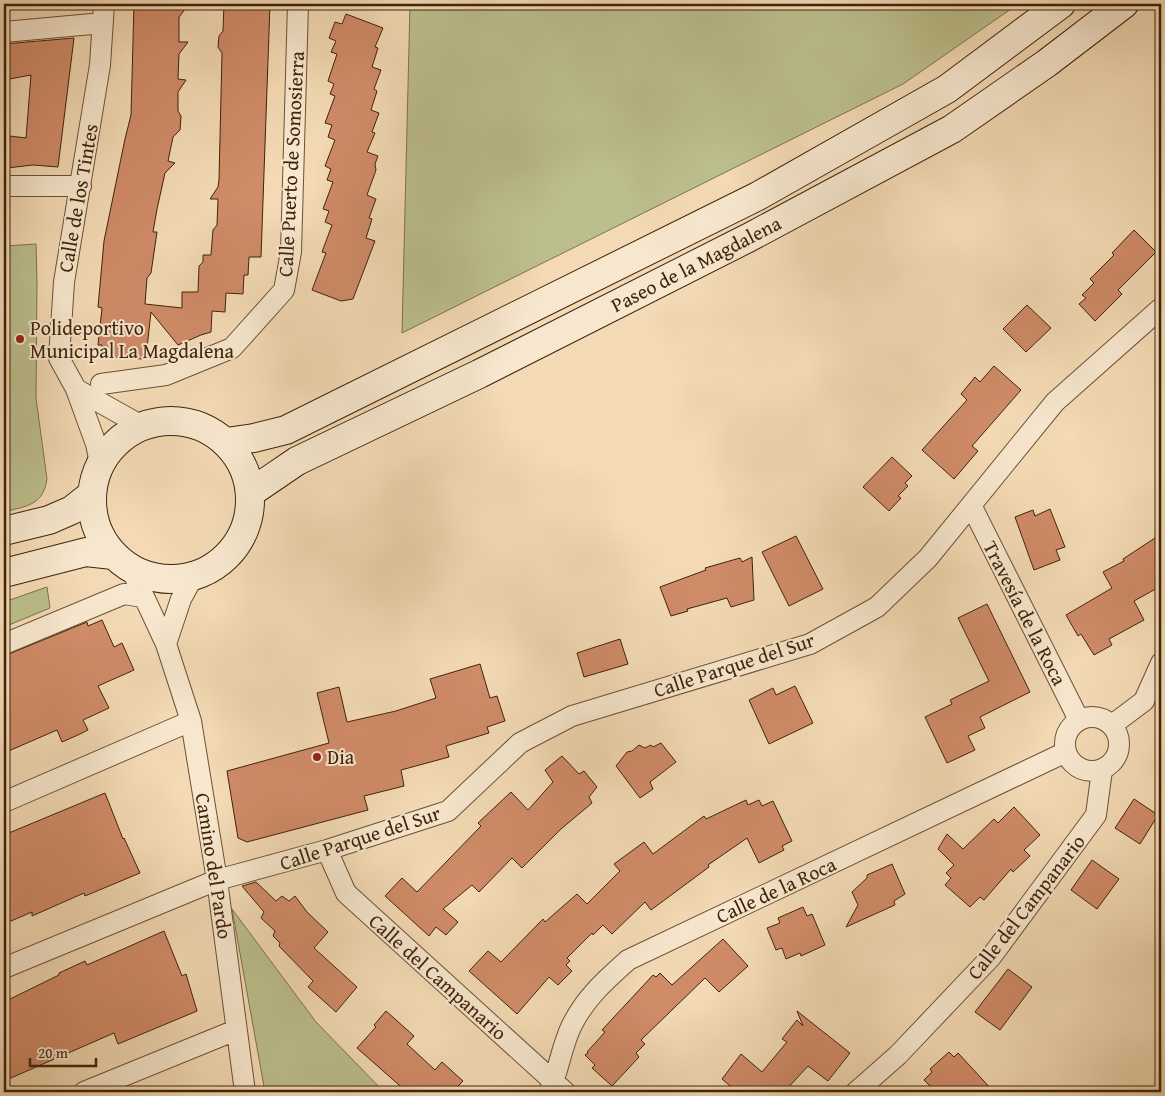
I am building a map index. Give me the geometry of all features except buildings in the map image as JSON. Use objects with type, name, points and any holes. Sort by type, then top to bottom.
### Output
[{"type":"main road","name":"Paseo de la Magdalena","points":[[226,442],[254,438],[286,430],[758,196],[947,89],[1061,4]]},
{"type":"main road","name":"Paseo de la Magdalena","points":[[250,493],[297,461],[479,374],[748,238],[952,130],[1047,63],[1124,4]]},
{"type":"main road","points":[[4,573],[86,552],[122,562],[150,577],[171,580],[193,576],[217,564],[236,545],[248,520],[250,493],[246,474],[238,457],[226,442],[207,429],[186,422],[164,421],[142,426],[126,435],[111,448],[100,463],[94,479],[91,495],[92,512],[96,528],[103,542],[122,562]]},
{"type":"main road","points":[[4,531],[49,520],[72,510],[91,495]]},
{"type":"street","name":"Calle Puerto de Somosierra","points":[[102,384],[166,375],[232,348],[284,290],[290,252],[298,4]]},
{"type":"street","points":[[4,32],[104,13]]},
{"type":"street","name":"Calle de los Tintes","points":[[100,463],[96,444],[76,389],[59,358],[64,282],[100,65],[104,13]]},
{"type":"street","points":[[4,186],[81,186]]},
{"type":"street","name":"Calle Parque del Sur","points":[[4,968],[217,880],[327,850],[448,811],[520,743],[572,716],[810,644],[877,606],[928,558],[1055,402],[1161,308]]},
{"type":"street","points":[[76,389],[142,426]]},
{"type":"street","name":"Travesía de la Roca","points":[[971,505],[1079,720]]},
{"type":"street","name":"Camino del Pardo","points":[[122,562],[143,597],[166,644],[191,720],[217,880],[244,1092]]},
{"type":"street","points":[[166,644],[181,599],[193,576]]},
{"type":"street","points":[[4,644],[124,594],[143,597]]},
{"type":"street","points":[[1112,725],[1144,701],[1161,663]]},
{"type":"street","points":[[1097,717],[1112,725],[1117,732],[1119,750],[1116,758],[1110,765],[1102,770],[1093,772],[1076,766],[1070,760],[1066,752],[1065,742],[1072,726],[1079,720],[1097,717]]},
{"type":"street","points":[[4,802],[191,720]]},
{"type":"street","name":"Calle de la Roca","points":[[556,1089],[572,1024],[595,990],[628,960],[1066,752]]},
{"type":"street","name":"Calle del Campanario","points":[[856,1092],[898,1055],[991,957],[1096,815],[1102,770]]},
{"type":"street","name":"Calle del Campanario","points":[[327,850],[346,894],[556,1089]]},
{"type":"street","points":[[84,1092],[236,1030]]},
{"type":"green space","points":[[410,4],[1018,4],[903,84],[402,333]]},
{"type":"green space","name":"Polideportivo Municipal La Magdalena","points":[[36,244],[36,398],[47,479],[42,495],[37,500],[26,506],[4,512],[4,246]]},
{"type":"green space","points":[[47,587],[50,608],[4,627],[4,602]]},
{"type":"green space","points":[[232,909],[316,1022],[384,1092],[265,1092]]},
{"type":"place","name":"Polideportivo Municipal La Magdalena","points":[[20,339]]},
{"type":"place","name":"Dia","points":[[317,757]]}]
